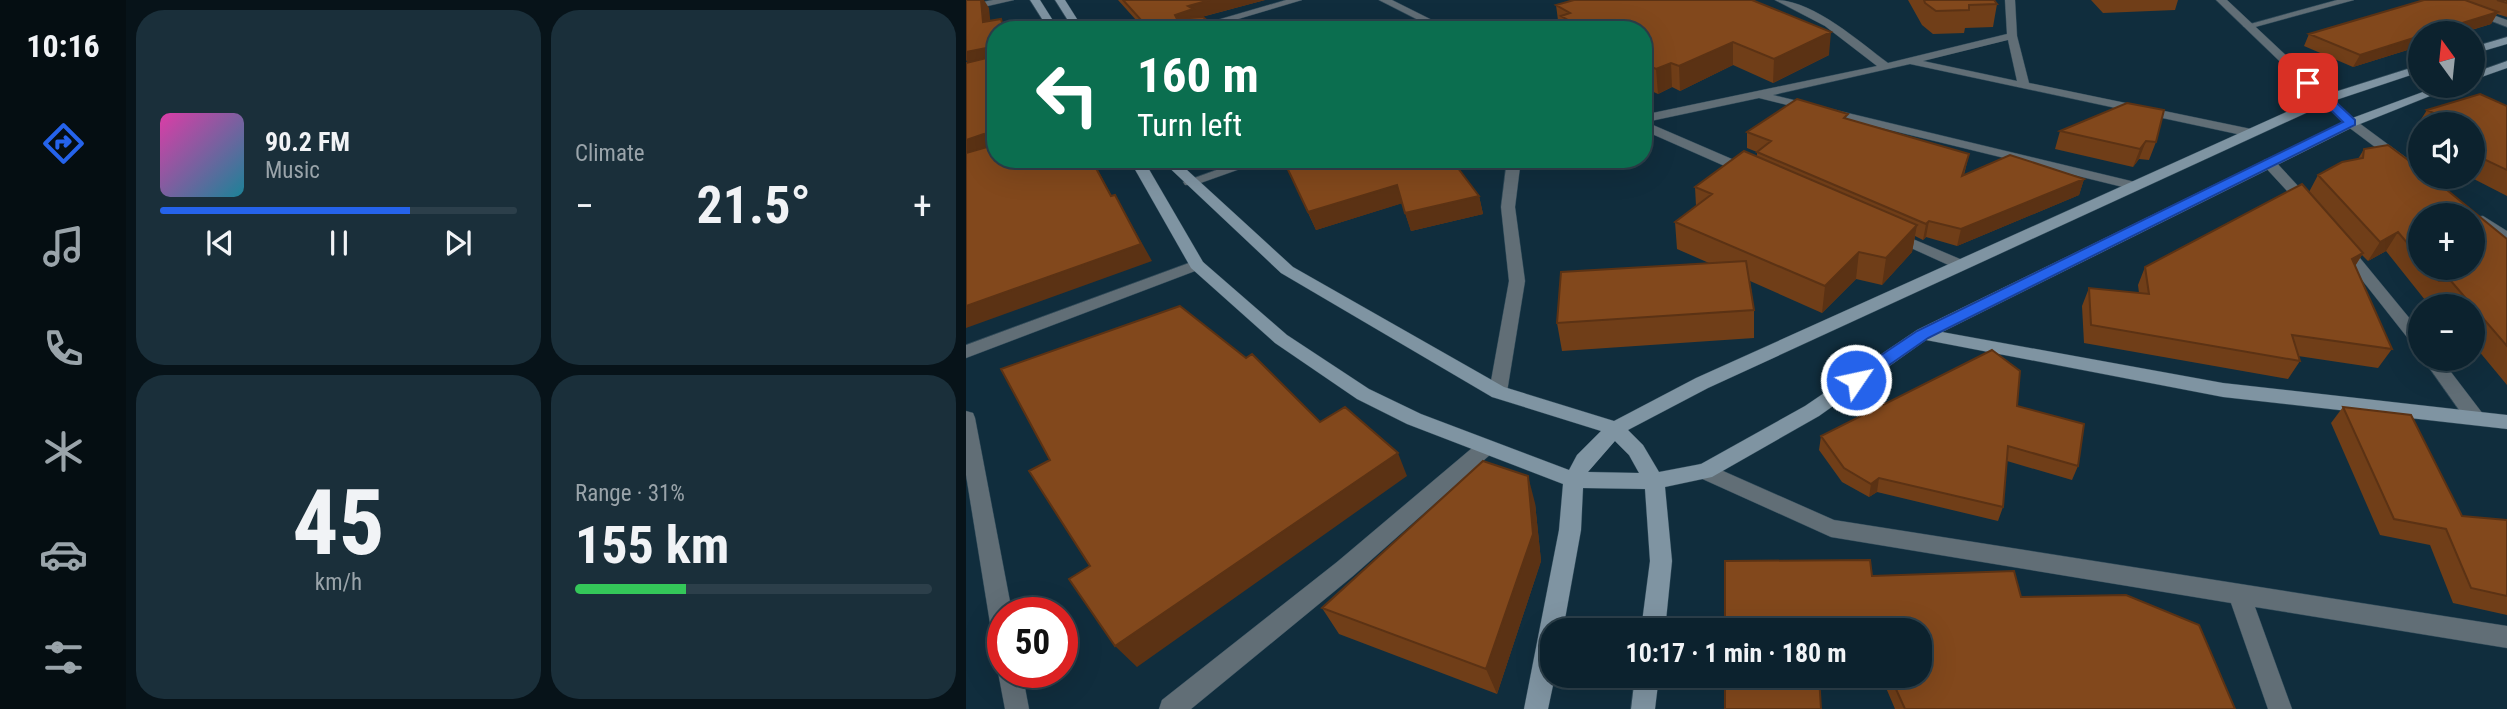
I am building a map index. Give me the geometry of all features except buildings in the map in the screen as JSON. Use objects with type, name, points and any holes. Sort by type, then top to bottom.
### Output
[{"type":"main road","points":[[1035,0],[1048,21]]},
{"type":"main road","points":[[1060,0],[1073,21]]},
{"type":"main road","points":[[2485,47],[2507,40]]},
{"type":"main road","points":[[2485,72],[2507,64]]},
{"type":"main road","points":[[1536,709],[1570,530],[1573,480],[1584,459],[1614,428],[1702,383],[2326,99],[2408,72]]},
{"type":"main road","points":[[1141,168],[1197,265],[1281,339],[1325,372],[1414,419],[1573,480],[1654,481],[1705,471],[1812,411],[1923,334],[2351,123],[2417,98]]},
{"type":"main road","points":[[1176,168],[1287,270],[1498,392],[1614,428],[1636,450],[1654,481],[1660,525],[1661,561],[1654,618]]},
{"type":"main road","points":[[1923,334],[2223,390],[2507,422]]},
{"type":"main road","points":[[1643,709],[1646,688]]},
{"type":"street","points":[[966,8],[1009,0]]},
{"type":"street","points":[[1221,21],[1297,0]]},
{"type":"street","points":[[1384,0],[1428,21]]},
{"type":"street","points":[[1780,0],[1829,24],[1886,67]]},
{"type":"street","points":[[2010,0],[2012,36],[2025,86]]},
{"type":"street","points":[[2221,0],[2351,123],[2408,165]]},
{"type":"street","points":[[2248,26],[2350,0]]},
{"type":"street","points":[[2442,0],[2507,24]]},
{"type":"street","points":[[1652,117],[1886,67],[2012,36]]},
{"type":"street","points":[[1908,62],[2251,133]]},
{"type":"street","points":[[1757,95],[2135,186]]},
{"type":"street","points":[[1652,129],[1758,176]]},
{"type":"street","points":[[2269,163],[2326,225],[2408,327]]},
{"type":"street","points":[[1190,182],[1233,168]]},
{"type":"street","points":[[1498,392],[1517,281],[1508,207],[1513,168]]},
{"type":"street","points":[[2485,222],[2507,238]]},
{"type":"street","points":[[1885,231],[1961,265]]},
{"type":"street","points":[[966,352],[1197,265]]},
{"type":"street","points":[[2441,371],[2476,419]]},
{"type":"street","points":[[966,418],[997,597]]},
{"type":"street","points":[[1171,709],[1345,569],[1485,448]]},
{"type":"street","points":[[1705,471],[1831,528],[2507,637]]},
{"type":"street","points":[[2239,594],[2280,709]]},
{"type":"street","points":[[1013,688],[1017,709]]},
{"type":"route","points":[[1856,380],[1923,334],[2351,123],[2308,83]]}]
